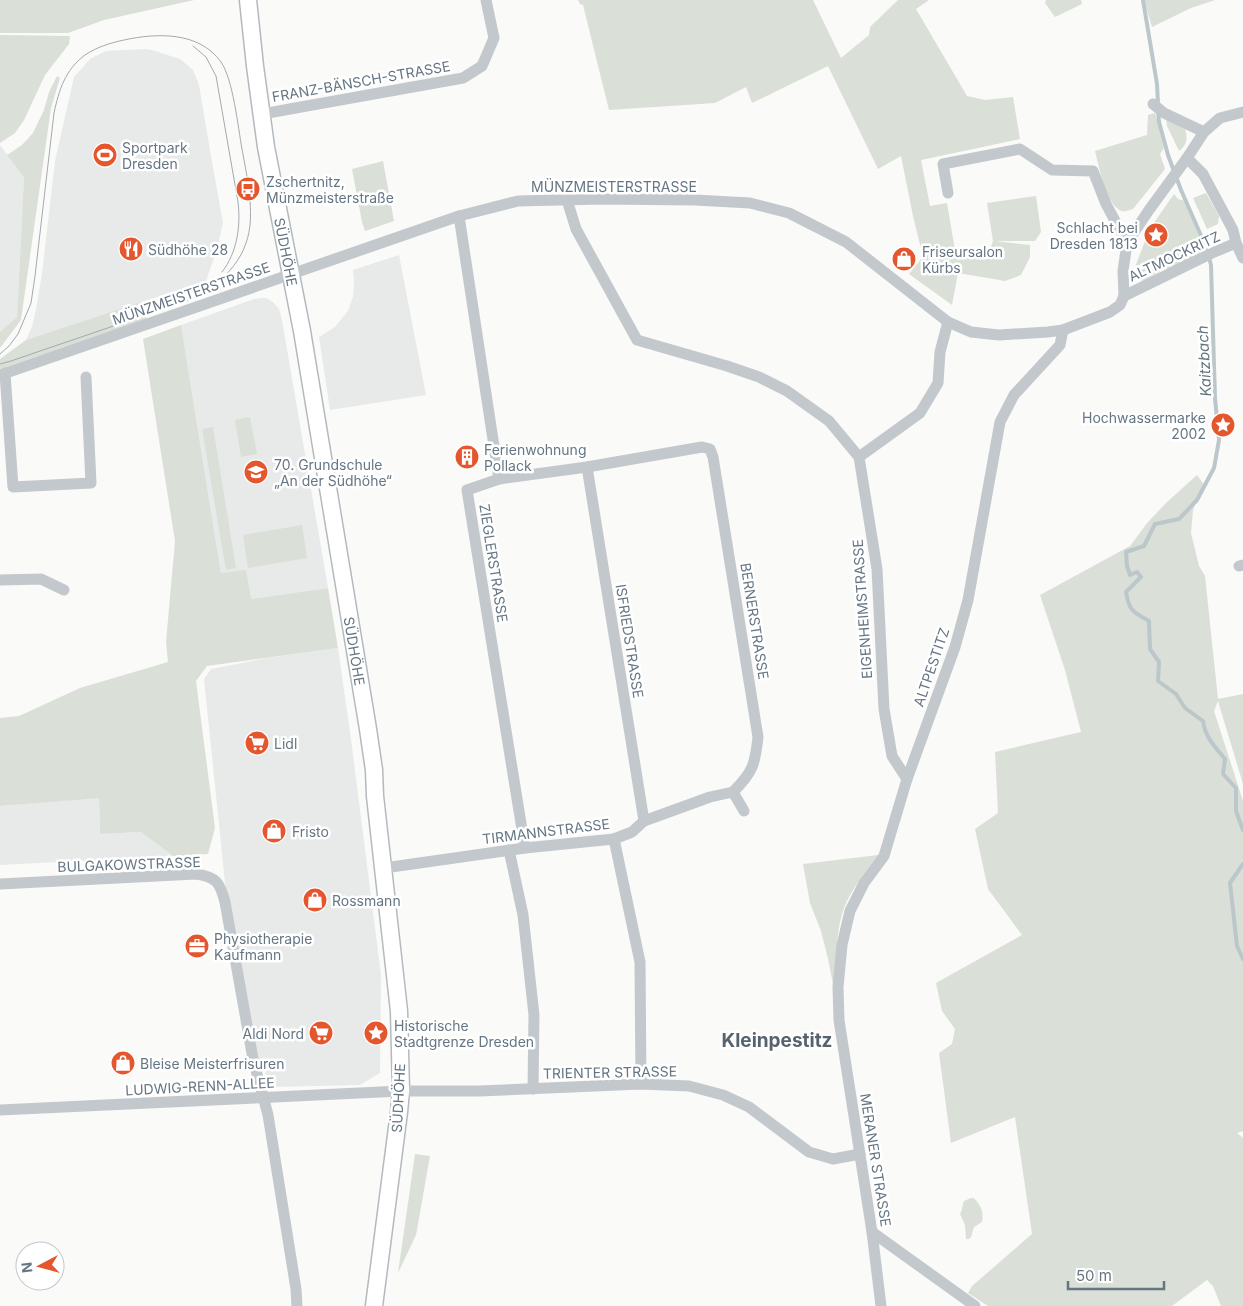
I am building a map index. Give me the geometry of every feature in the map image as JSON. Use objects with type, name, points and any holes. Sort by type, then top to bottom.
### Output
[{"type":"street","name":"SÜDHÖHE","points":[[248,0],[266,147],[302,331],[374,770],[375,796],[399,1011],[400,1112],[374,1306]]},
{"type":"street","name":"FRANZ-BÄNSCH-STRASSE","points":[[262,114],[464,78],[482,66],[494,38],[486,0]]},
{"type":"street","points":[[1158,107],[1204,132]]},
{"type":"street","name":"ALTMOCKRITZ","points":[[1063,330],[1110,312],[1120,305],[1124,296],[1123,271],[1127,243],[1204,132],[1220,118],[1242,112]]},
{"type":"street","points":[[948,193],[943,164],[1020,149],[1052,170],[1093,171],[1106,204],[1127,243]]},
{"type":"street","name":"ALTMOCKRITZ","points":[[1187,158],[1203,174],[1233,230],[1236,243],[1243,258]]},
{"type":"street","name":"MÜNZMEISTERSTRASSE","points":[[86,377],[91,483],[13,487],[2,374],[459,216],[518,201],[601,198],[686,200],[750,204],[789,213],[846,242],[948,322],[971,332],[999,335],[1063,330]]},
{"type":"street","points":[[567,200],[576,229],[637,340],[727,366],[759,377],[787,390],[829,421],[860,457],[920,413],[938,383],[940,352],[948,322]]},
{"type":"street","points":[[459,216],[499,479],[587,467]]},
{"type":"street","name":"ALTMOCKRITZ","points":[[1124,296],[1236,243]]},
{"type":"street","name":"ALTPESTITZ","points":[[839,1020],[838,987],[842,945],[850,911],[864,884],[884,856],[907,779],[955,647],[968,600],[1000,422],[1014,395],[1060,344],[1063,330]]},
{"type":"street","name":"BERNERSTRASSE","points":[[587,467],[702,447],[710,448],[758,737],[756,760],[747,778],[733,792]]},
{"type":"street","name":"EIGENHEIMSTRASSE","points":[[860,457],[877,569],[884,709],[892,756],[907,779]]},
{"type":"street","name":"ISFRIEDSTRASSE","points":[[587,467],[644,821]]},
{"type":"street","name":"ZIEGLERSTRASSE","points":[[499,479],[466,490],[525,848]]},
{"type":"street","points":[[0,580],[41,579],[64,590]]},
{"type":"street","points":[[733,792],[744,811]]},
{"type":"street","name":"TIRMANNSTRASSE","points":[[384,868],[509,850],[614,839],[632,832],[644,821],[710,797],[733,792]]},
{"type":"street","points":[[614,839],[640,962],[641,1084]]},
{"type":"street","points":[[509,850],[523,915],[534,1015],[533,1089]]},
{"type":"street","name":"BULGAKOWSTRASSE","points":[[0,884],[196,874],[206,876],[219,884],[225,902],[253,1059],[264,1098]]},
{"type":"street","name":"MERANER STRASSE","points":[[839,1020],[872,1232],[880,1306]]},
{"type":"street","name":"TRIENTER STRASSE","points":[[401,1091],[533,1089],[641,1084],[689,1086],[724,1095],[749,1108],[809,1152],[834,1159],[860,1154]]},
{"type":"street","name":"LUDWIG-RENN-ALLEE","points":[[0,1110],[401,1091]]},
{"type":"street","points":[[264,1098],[296,1289],[297,1306]]},
{"type":"street","points":[[872,1232],[975,1306]]},
{"type":"shaded area","points":[[0,0],[194,0],[104,20],[68,33],[0,33]]},
{"type":"shaded area","points":[[578,0],[813,0],[841,58],[869,35],[870,27],[898,0],[929,0],[916,9],[967,96],[985,100],[1013,97],[1020,139],[921,160],[930,206],[947,203],[956,256],[987,258],[993,241],[987,203],[1036,196],[1041,232],[1035,241],[995,241],[1030,245],[1030,257],[1021,275],[1005,281],[958,273],[952,305],[909,274],[923,257],[901,156],[878,169],[828,66],[752,103],[746,87],[715,103],[609,110],[583,5]]},
{"type":"shaded area","points":[[1046,0],[1081,0],[1082,4],[1055,17],[1045,3]]},
{"type":"shaded area","points":[[1144,0],[1215,0],[1191,8],[1152,27]]},
{"type":"shaded area","points":[[0,35],[70,36],[69,44],[45,75],[24,120],[15,133],[0,143]]},
{"type":"shaded area","points":[[145,49],[180,59],[193,70],[199,85],[223,223],[217,249],[206,281],[26,340],[32,327],[36,309],[55,161],[74,77],[90,59],[106,51]]},
{"type":"shaded area","points":[[57,76],[60,78],[51,108],[21,320],[0,348],[0,332],[17,317],[24,177],[7,155],[22,145],[33,133]]},
{"type":"shaded area","points":[[1155,113],[1164,148],[1160,154],[1165,169],[1133,209],[1122,211],[1116,208],[1107,194],[1095,151],[1147,135],[1148,115]]},
{"type":"shaded area","points":[[1166,119],[1185,129],[1186,141],[1179,151],[1167,126]]},
{"type":"shaded area","points":[[0,145],[24,177],[17,317],[0,332]]},
{"type":"shaded area","points":[[383,161],[394,221],[365,231],[352,169]]},
{"type":"shaded area","points":[[1206,193],[1219,216],[1218,224],[1207,229],[1193,198]]},
{"type":"shaded area","points":[[1174,194],[1178,199],[1184,201],[1205,250],[1167,270],[1165,260],[1158,261],[1160,272],[1142,281],[1138,277],[1135,267],[1147,236],[1159,239],[1161,233],[1151,227]]},
{"type":"shaded area","points":[[399,255],[426,395],[330,410],[319,337],[335,327],[348,311],[353,297],[353,270]]},
{"type":"shaded area","name":"70. Grundschule „An der Südhöhe“","points":[[261,298],[266,298],[273,302],[279,309],[282,320],[328,588],[251,599],[221,573],[181,325]]},
{"type":"shaded area","points":[[141,302],[147,319],[0,369],[0,359],[26,340]]},
{"type":"shaded area","points":[[181,325],[221,573],[246,570],[251,599],[328,588],[338,648],[207,666],[196,681],[215,828],[208,854],[173,856],[141,832],[100,834],[99,798],[0,806],[0,718],[19,716],[80,688],[168,662],[166,642],[175,541],[143,339]]},
{"type":"shaded area","points":[[250,417],[257,454],[241,457],[235,420]]},
{"type":"shaded area","points":[[213,427],[236,568],[226,570],[202,429]]},
{"type":"shaded area","points":[[1197,475],[1205,486],[1193,510],[1191,533],[1199,566],[1205,576],[1218,699],[1243,694],[1243,784],[1218,701],[1214,711],[1243,801],[1243,1131],[1237,1133],[1243,1138],[1243,1306],[1221,1306],[1213,1286],[1207,1280],[1172,1306],[988,1306],[968,1293],[972,1286],[1032,1234],[1015,1117],[951,1143],[939,1053],[952,1044],[955,1029],[942,1011],[936,983],[1022,935],[988,889],[975,829],[998,813],[995,752],[1081,732],[1065,670],[1040,595],[1130,546],[1148,522]]},
{"type":"shaded area","points":[[302,525],[307,558],[248,568],[243,535]]},
{"type":"shaded area","points":[[338,648],[381,975],[380,1073],[360,1085],[273,1087],[258,1059],[225,883],[204,679],[211,669],[267,658]]},
{"type":"shaded area","points":[[99,797],[100,834],[141,832],[173,856],[0,865],[0,806]]},
{"type":"shaded area","points":[[878,855],[855,887],[844,908],[837,939],[835,994],[821,931],[810,903],[803,864]]},
{"type":"shaded area","points":[[415,1154],[430,1156],[416,1235],[398,1273]]},
{"type":"shaded area","points":[[974,1198],[980,1206],[983,1218],[982,1222],[974,1227],[971,1237],[966,1239],[965,1225],[960,1214],[964,1201]]},
{"type":"waterway","name":"Kaitzbach","points":[[1143,0],[1157,84],[1158,104]]},
{"type":"waterway","name":"Kaitzbach","points":[[1158,111],[1168,155],[1206,247],[1211,265],[1215,398],[1219,440],[1214,468],[1197,500],[1179,519],[1155,524],[1144,546],[1126,552],[1130,575],[1137,572],[1141,577],[1126,592],[1130,607],[1149,621],[1150,649],[1159,662],[1158,681],[1176,694],[1185,708],[1203,721],[1208,737],[1225,759],[1223,774],[1236,788],[1236,811],[1243,830]]},
{"type":"waterway","points":[[1243,864],[1230,883],[1237,946],[1243,959]]},
{"type":"tram line","points":[[0,354],[18,334],[31,303],[54,113],[61,88],[72,67],[90,52],[124,40],[163,36],[176,37],[201,44],[221,62],[229,80],[247,175],[250,227],[248,238],[238,260],[230,271],[215,285],[189,300],[0,364]]},
{"type":"tram line","points":[[193,46],[206,57],[216,76],[238,202],[237,239],[227,265],[222,272]]},
{"type":"place","name":"Sportpark Dresden","points":[[105,155]]},
{"type":"place","name":"Zschertnitz, Münzmeisterstraße","points":[[248,189]]},
{"type":"place","name":"Schlacht bei Dresden 1813","points":[[1156,235]]},
{"type":"place","name":"Südhöhe 28","points":[[131,249]]},
{"type":"place","name":"Friseursalon Kürbs","points":[[904,259]]},
{"type":"place","name":"Hochwassermarke 2002","points":[[1223,425]]},
{"type":"place","name":"Ferienwohnung Pollack","points":[[467,457]]},
{"type":"place","name":"70. Grundschule „An der Südhöhe“","points":[[256,472]]},
{"type":"place","name":"Lidl","points":[[257,743]]},
{"type":"place","name":"Fristo","points":[[274,831]]},
{"type":"place","name":"Rossmann","points":[[315,900]]},
{"type":"place","name":"Physiotherapie Kaufmann","points":[[197,946]]},
{"type":"place","name":"Aldi Nord","points":[[321,1033]]},
{"type":"place","name":"Historische Stadtgrenze Dresden","points":[[376,1033]]},
{"type":"place","name":"Bleise Meisterfrisuren","points":[[123,1063]]},
{"type":"district","name":"Kleinpestitz","points":[[777,1040]]}]
